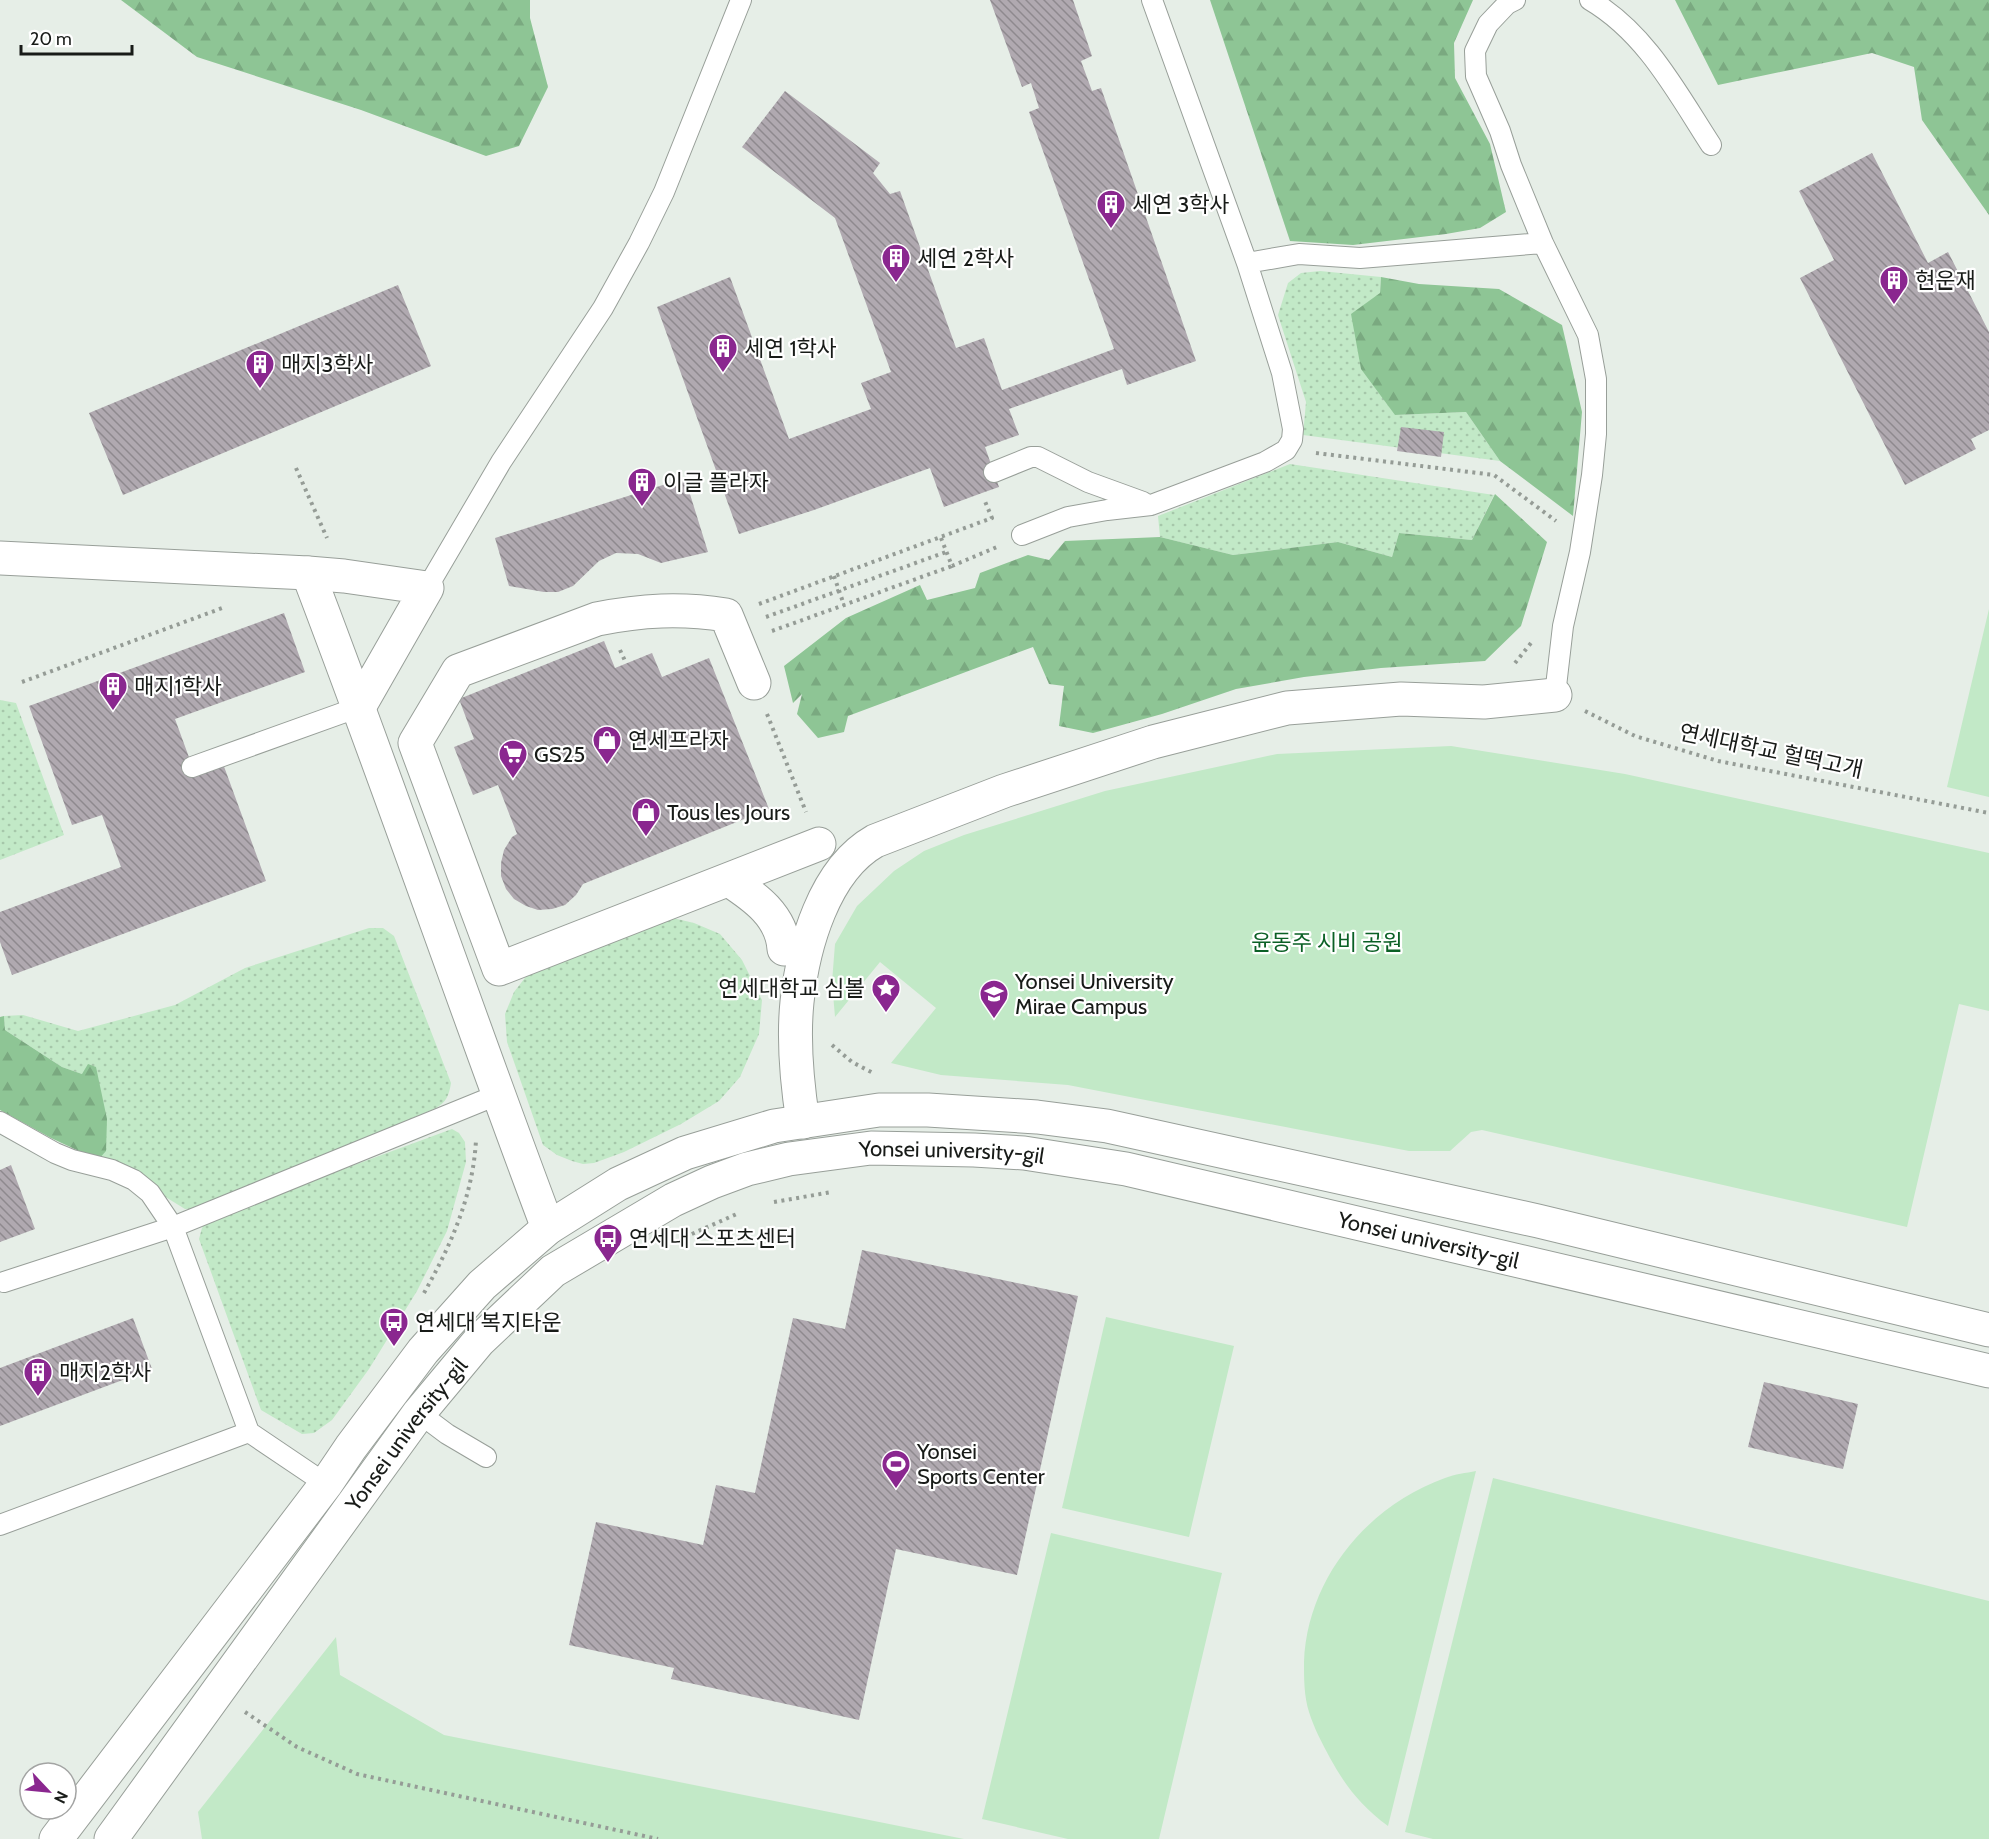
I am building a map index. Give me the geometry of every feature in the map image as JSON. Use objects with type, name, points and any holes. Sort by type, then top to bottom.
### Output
[{"type":"street","points":[[0,558],[308,573],[428,588],[359,707]]},
{"type":"street","points":[[308,573],[359,707],[485,1100],[548,1228]]},
{"type":"street","points":[[754,683],[732,629],[695,610],[640,611],[597,619],[458,671],[415,743],[499,969],[819,844]]},
{"type":"street","points":[[803,1122],[796,1041],[797,1002],[804,960],[822,906],[837,876],[844,865],[864,847],[1004,791],[1153,742],[1287,708],[1401,699],[1484,702],[1555,695]]},
{"type":"street","points":[[729,880],[767,909],[780,927],[784,938],[784,949]]},
{"type":"street","points":[[56,1839],[326,1484],[423,1351],[482,1285],[548,1228],[618,1184],[685,1153],[774,1126],[879,1110],[928,1110],[1037,1117],[1107,1126],[1538,1221],[1989,1330]]},
{"type":"street","name":"Yonsei university-gil","points":[[111,1839],[419,1413],[479,1341],[553,1271],[673,1200],[747,1169],[789,1159],[871,1148],[1024,1153],[1126,1169],[1989,1371]]},
{"type":"lane","points":[[428,588],[501,462],[603,308],[639,243],[664,192],[741,0]]},
{"type":"lane","points":[[1022,535],[1068,517],[1151,505],[1265,462],[1286,450],[1292,440],[1293,429],[1282,373],[1247,263],[1152,0]]},
{"type":"lane","points":[[1515,0],[1507,3],[1488,24],[1475,51],[1476,76],[1543,243],[1588,335],[1596,379],[1596,434],[1592,475],[1580,552],[1563,626],[1555,695]]},
{"type":"lane","points":[[1590,0],[1625,25],[1649,51],[1711,145]]},
{"type":"lane","points":[[1247,263],[1299,254],[1360,258],[1543,243]]},
{"type":"lane","points":[[994,472],[1031,457],[1038,457],[1088,482],[1151,505]]},
{"type":"lane","points":[[192,766],[359,707]]},
{"type":"lane","points":[[4,1282],[173,1227],[485,1100]]},
{"type":"lane","points":[[0,1122],[55,1153],[72,1160],[112,1170],[134,1180],[150,1193],[173,1227],[249,1432],[326,1484]]},
{"type":"lane","points":[[419,1413],[447,1434],[486,1456]]},
{"type":"lane","points":[[0,1525],[249,1432]]},
{"type":"path","points":[[1286,450],[1494,475],[1563,526]]},
{"type":"path","points":[[296,468],[344,576]]},
{"type":"path","points":[[732,629],[834,576],[992,518],[982,493]]},
{"type":"path","points":[[732,629],[844,605],[952,566],[1022,535]]},
{"type":"path","points":[[941,538],[952,566]]},
{"type":"path","points":[[732,629],[946,552]]},
{"type":"path","points":[[834,576],[844,605]]},
{"type":"path","points":[[22,682],[232,604]]},
{"type":"path","points":[[754,683],[819,844]]},
{"type":"path","name":"연세대학교 헐떡고개","points":[[1555,695],[1635,736],[1718,761],[1989,813]]},
{"type":"path","points":[[421,1299],[462,1217],[474,1167],[476,1131],[485,1100]]},
{"type":"path","points":[[766,1204],[843,1190]]},
{"type":"path","points":[[677,1241],[746,1210]]},
{"type":"path","points":[[245,1712],[297,1747],[357,1774],[658,1839]]},
{"type":"green space","points":[[121,0],[530,0],[530,18],[548,87],[519,146],[486,156],[361,110],[197,57]]},
{"type":"green space","points":[[1210,0],[1473,0],[1454,43],[1455,78],[1490,144],[1506,212],[1480,228],[1446,234],[1353,245],[1290,241]]},
{"type":"green space","points":[[1675,0],[1989,0],[1989,215],[1922,120],[1914,67],[1872,53],[1718,85]]},
{"type":"green space","points":[[1320,271],[1381,277],[1380,293],[1395,415],[1466,412],[1500,461],[1303,435],[1306,402],[1278,315],[1288,283],[1301,273]]},
{"type":"green space","points":[[1381,277],[1419,284],[1499,289],[1562,325],[1582,412],[1573,516],[1500,461],[1466,412],[1395,415],[1361,369],[1351,314],[1380,293]]},
{"type":"green space","points":[[1290,464],[1494,495],[1472,540],[1399,533],[1392,557],[1338,542],[1233,555],[1160,537],[1158,516]]},
{"type":"green space","points":[[1495,494],[1547,542],[1521,626],[1485,661],[1381,668],[1304,677],[1236,689],[1162,714],[1093,733],[1059,726],[1064,686],[1049,684],[1033,647],[848,716],[844,732],[818,738],[797,714],[802,694],[793,703],[784,666],[846,618],[920,585],[927,600],[975,588],[980,573],[1028,555],[1049,560],[1065,541],[1160,537],[1233,555],[1338,542],[1392,557],[1399,533],[1472,540]]},
{"type":"green space","points":[[1989,609],[1989,797],[1947,787]]},
{"type":"green space","points":[[0,700],[16,703],[64,835],[0,860]]},
{"type":"green space","name":"윤동주 시비 공원","points":[[1451,746],[1625,774],[1989,853],[1989,1011],[1959,1004],[1907,1227],[1482,1130],[1471,1132],[1450,1151],[1409,1151],[1068,1085],[941,1075],[891,1063],[936,1008],[880,962],[835,1017],[832,982],[835,944],[857,906],[894,871],[924,851],[964,835],[1105,791],[1277,754]]},
{"type":"green space","points":[[673,918],[694,923],[720,934],[742,960],[762,1000],[759,1034],[740,1077],[719,1101],[681,1124],[624,1152],[594,1163],[583,1164],[557,1155],[543,1145],[507,1042],[505,1014],[514,992],[535,965]]},
{"type":"green space","points":[[369,928],[383,928],[394,936],[451,1083],[446,1098],[436,1108],[202,1208],[185,1209],[159,1193],[154,1183],[138,1171],[98,1160],[82,1074],[62,1067],[5,1030],[4,1016],[23,1015],[78,1031],[175,1005],[245,968]]},
{"type":"green space","points":[[4,1016],[5,1030],[62,1067],[82,1074],[88,1064],[96,1067],[107,1119],[106,1151],[98,1160],[0,1110],[0,1017]]},
{"type":"green space","points":[[452,1129],[459,1133],[465,1142],[466,1162],[447,1231],[417,1291],[369,1369],[332,1420],[314,1433],[302,1434],[261,1410],[199,1239],[202,1228],[208,1219]]},
{"type":"green space","points":[[1106,1317],[1234,1346],[1189,1537],[1062,1508]]},
{"type":"green space","points":[[1476,1471],[1388,1826],[1370,1811],[1348,1787],[1313,1724],[1307,1706],[1305,1687],[1304,1662],[1308,1631],[1316,1602],[1329,1575],[1346,1549],[1367,1527],[1390,1507],[1417,1491],[1449,1477]]},
{"type":"green space","points":[[1493,1478],[1989,1601],[1989,1839],[1433,1839],[1405,1832]]},
{"type":"green space","points":[[1051,1533],[1222,1573],[1159,1839],[1068,1839],[982,1819]]},
{"type":"green space","points":[[336,1637],[340,1675],[444,1735],[964,1839],[202,1839],[198,1812]]},
{"type":"pier","points":[[78,1814],[174,1834],[170,1839],[44,1839],[48,1821],[78,1821]]},
{"type":"building","points":[[990,0],[1073,0],[1092,56],[1081,61],[1092,91],[1101,88],[1196,361],[1127,385],[1122,369],[1009,409],[1019,435],[985,447],[999,487],[944,507],[930,468],[814,510],[739,534],[657,307],[730,277],[789,439],[871,409],[861,383],[891,372],[835,218],[742,147],[785,91],[880,163],[873,173],[890,194],[900,191],[956,348],[984,338],[1002,390],[1114,349],[1029,112],[1039,108],[1031,83],[1022,87]]},
{"type":"building","name":"현운재","points":[[1872,153],[1928,263],[1948,252],[1989,332],[1989,430],[1971,439],[1976,449],[1905,485],[1800,278],[1834,260],[1799,191]]},
{"type":"building","name":"매지3학사","points":[[398,285],[431,366],[123,495],[89,413]]},
{"type":"building","points":[[1401,427],[1444,432],[1441,457],[1397,451]]},
{"type":"building","name":"이글 플라자","points":[[685,478],[708,552],[661,563],[638,554],[616,553],[599,561],[573,586],[558,592],[509,586],[495,538]]},
{"type":"building","points":[[284,613],[305,672],[175,719],[194,771],[222,761],[266,881],[12,975],[0,942],[0,912],[121,867],[102,815],[72,825],[29,706]]},
{"type":"building","name":"연세프라자","points":[[604,641],[615,668],[652,653],[662,677],[709,658],[769,809],[583,884],[576,895],[565,905],[538,910],[514,899],[506,889],[501,876],[504,850],[512,837],[517,834],[498,785],[473,795],[454,747],[474,739],[459,699]]},
{"type":"building","points":[[11,1165],[35,1229],[0,1242],[0,1170]]},
{"type":"building","name":"Yonsei Sports Center","points":[[862,1250],[1078,1296],[1017,1575],[896,1549],[859,1720],[671,1679],[674,1668],[569,1645],[596,1522],[703,1545],[716,1485],[755,1493],[793,1318],[845,1329]]},
{"type":"building","name":"매지2학사","points":[[133,1318],[152,1369],[0,1426],[0,1368]]},
{"type":"building","points":[[1764,1382],[1858,1404],[1843,1469],[1748,1447]]},
{"type":"place","name":"세연 3학사","points":[[1111,230]]},
{"type":"place","name":"세연 2학사","points":[[896,284]]},
{"type":"place","name":"현운재","points":[[1894,306]]},
{"type":"place","name":"세연 1학사","points":[[723,374]]},
{"type":"place","name":"매지3학사","points":[[260,390]]},
{"type":"place","name":"이글 플라자","points":[[642,508]]},
{"type":"place","name":"매지1학사","points":[[113,712]]},
{"type":"place","name":"연세프라자","points":[[607,766]]},
{"type":"place","name":"GS25","points":[[513,780]]},
{"type":"place","name":"Tous les Jours","points":[[646,838]]},
{"type":"place","name":"연세대학교 심볼","points":[[886,1014]]},
{"type":"place","name":"Yonsei University Mirae Campus","points":[[994,1020]]},
{"type":"place","name":"연세대 스포츠센터","points":[[608,1264]]},
{"type":"place","name":"연세대 복지타운","points":[[394,1348]]},
{"type":"place","name":"매지2학사","points":[[38,1398]]},
{"type":"place","name":"Yonsei Sports Center","points":[[896,1490]]}]
